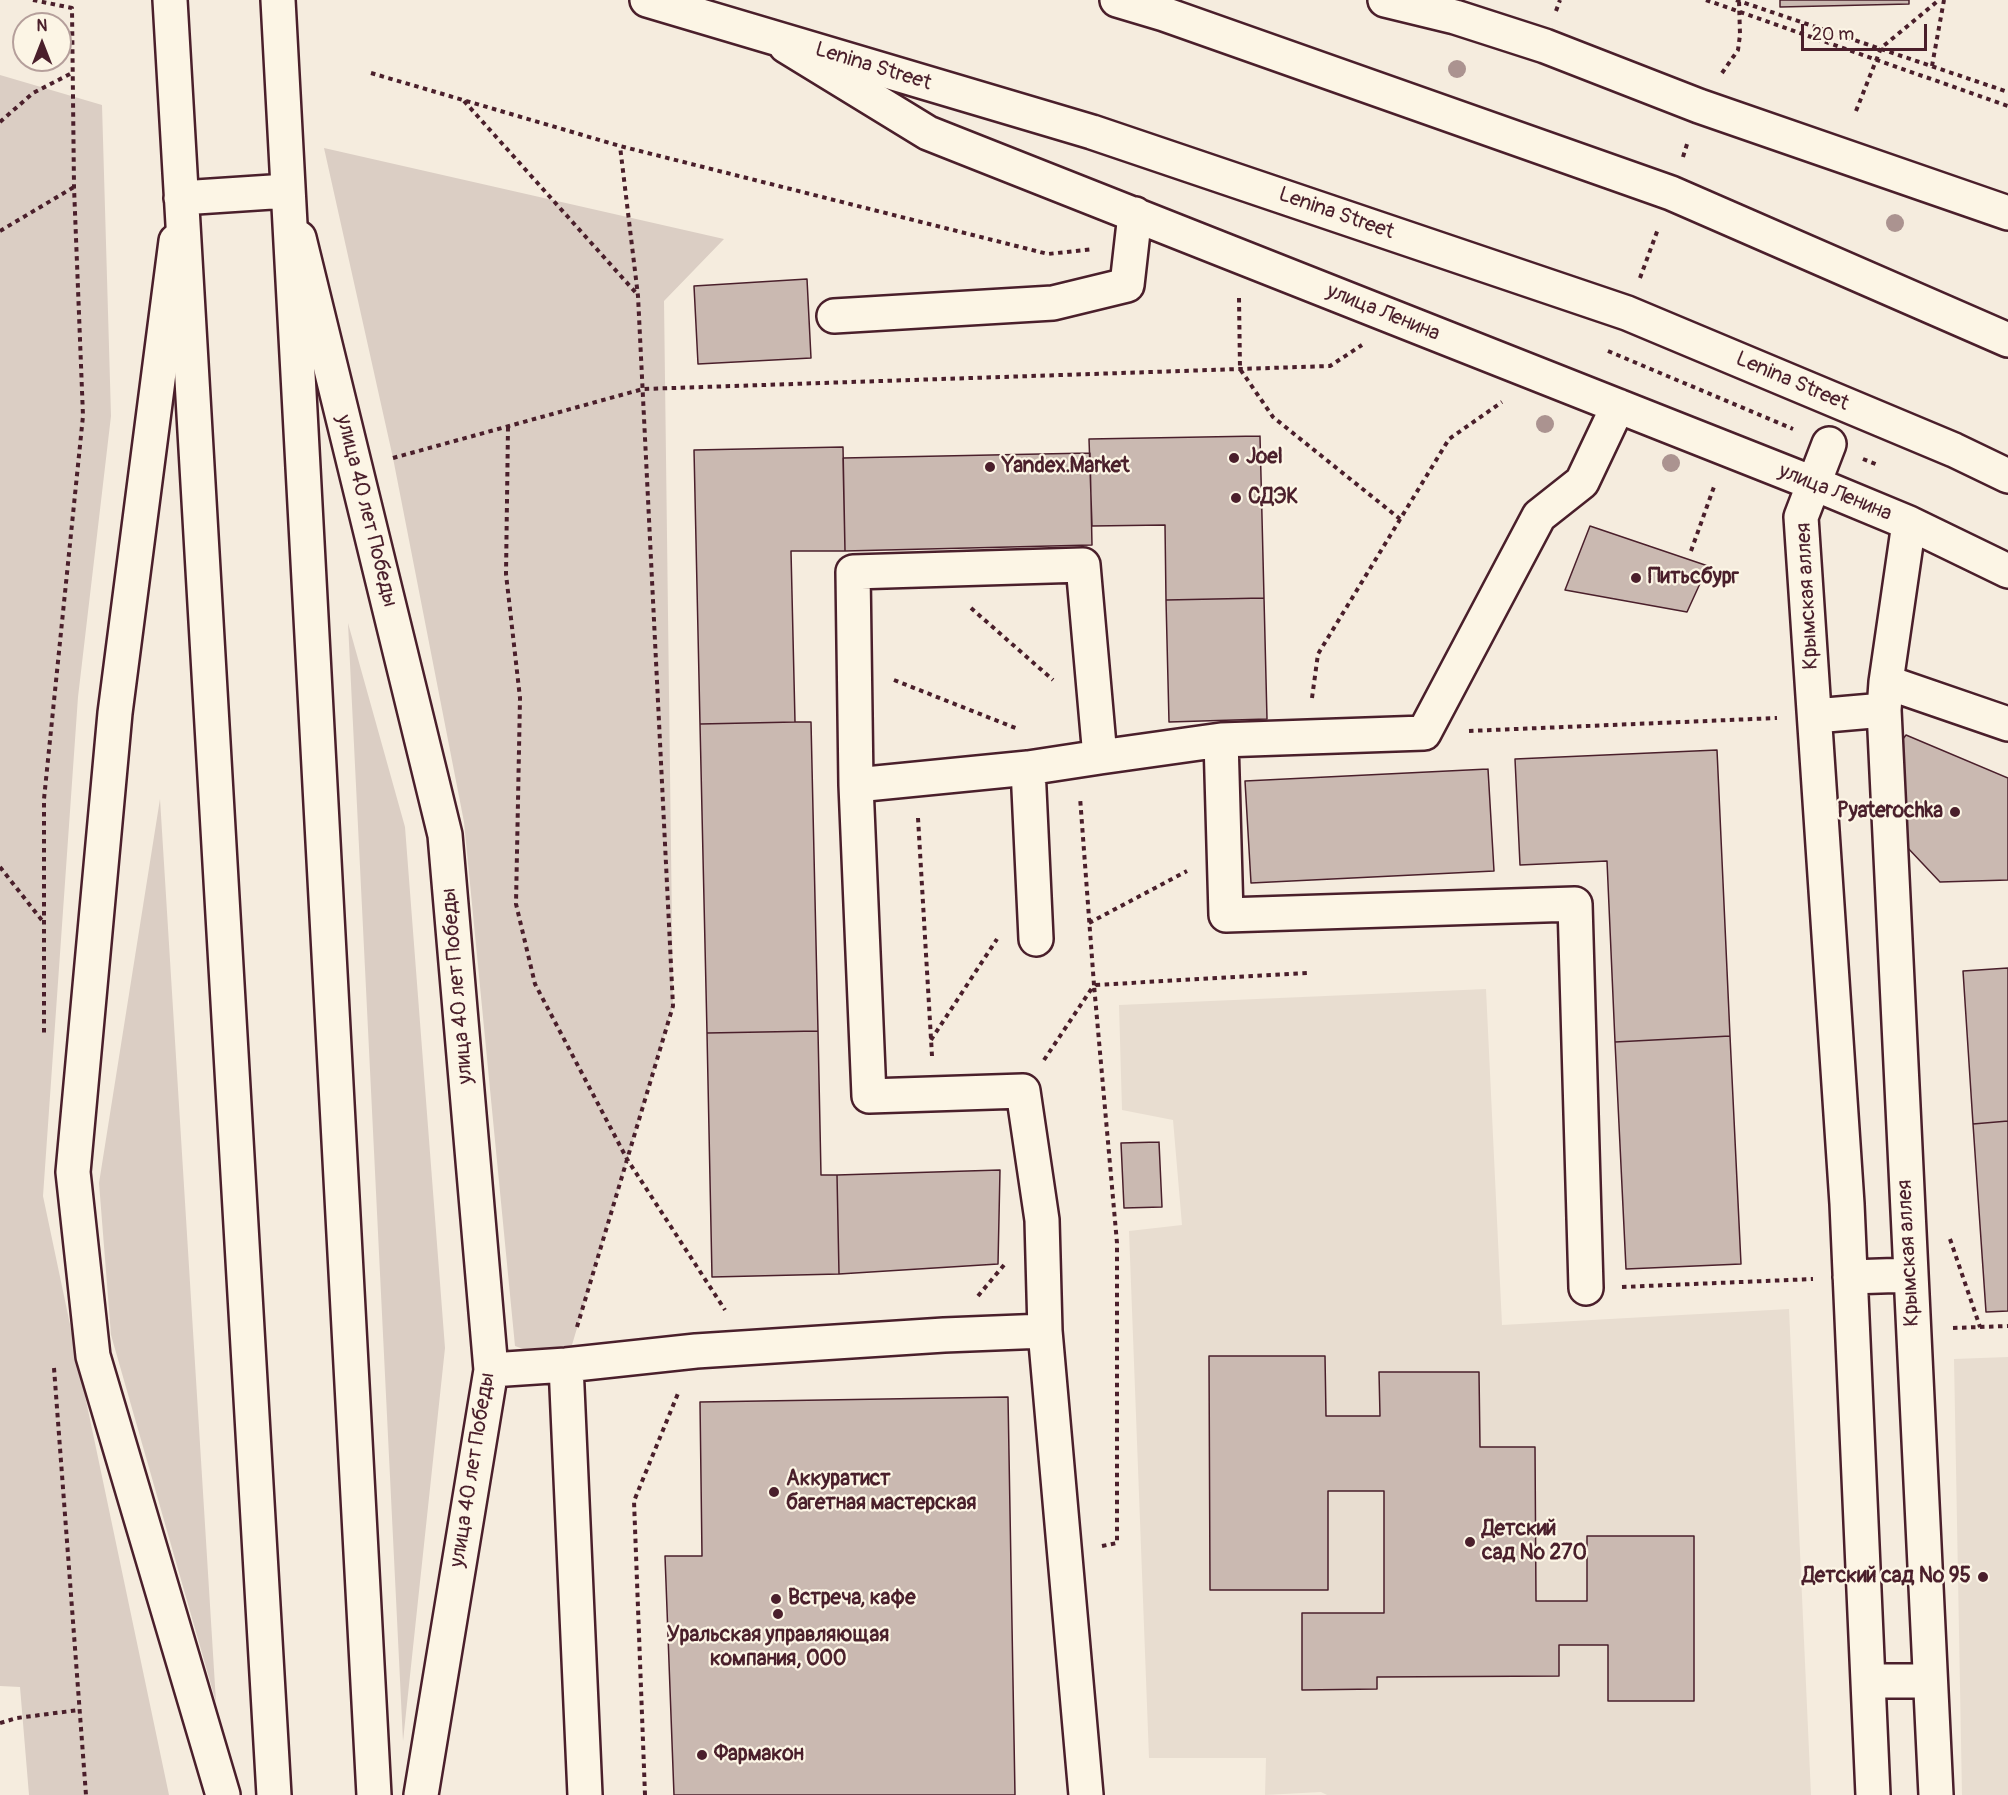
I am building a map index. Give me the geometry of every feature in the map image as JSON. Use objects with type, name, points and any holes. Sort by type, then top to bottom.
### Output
[{"type":"street","points":[[170,0],[274,1795]]},
{"type":"street","name":"улица 40 лет Победы","points":[[278,0],[374,1795]]},
{"type":"street","name":"Lenina Street","points":[[648,0],[1092,132],[1627,313],[1953,450],[2008,476]]},
{"type":"street","points":[[1117,0],[1164,14],[1671,193],[2008,340]]},
{"type":"street","points":[[1385,0],[1455,18],[1545,46],[1699,106],[2007,204]]},
{"type":"street","name":"улица Ленина","points":[[769,36],[928,133],[1815,484],[1909,523],[2008,571]]},
{"type":"street","points":[[181,198],[287,190]]},
{"type":"street","name":"улица 40 лет Победы","points":[[287,190],[445,835],[491,1370],[421,1795]]},
{"type":"street","points":[[181,198],[116,713],[73,1172],[93,1356],[223,1795]]},
{"type":"street","points":[[834,316],[1053,303],[1127,285],[1135,214]]},
{"type":"street","points":[[856,785],[1043,766],[1221,740],[1424,734],[1539,516],[1582,482],[1618,406]]},
{"type":"street","name":"Крымская аллея","points":[[1829,444],[1802,517],[1845,1168],[1873,1795]]},
{"type":"street","name":"Крымская аллея","points":[[1909,523],[1885,696],[1910,1275],[1936,1795]]},
{"type":"street","points":[[1086,1795],[1045,1331],[1042,1220],[1023,1091],[869,1096],[856,785],[853,572],[1083,565],[1100,757]]},
{"type":"street","points":[[1815,716],[1885,696],[2008,724]]},
{"type":"street","points":[[1221,740],[1226,915],[1575,904],[1586,1288]]},
{"type":"street","points":[[1036,939],[1043,766]]},
{"type":"street","points":[[1850,1277],[1910,1275]]},
{"type":"street","points":[[491,1370],[566,1365],[696,1351],[1045,1331]]},
{"type":"street","points":[[566,1365],[585,1795]]},
{"type":"street","points":[[1868,1681],[1930,1681]]},
{"type":"path","points":[[33,0],[72,8]]},
{"type":"path","points":[[1706,0],[2008,106]]},
{"type":"path","points":[[1736,0],[2008,92]]},
{"type":"path","points":[[1856,111],[1881,48],[1941,0]]},
{"type":"path","points":[[1932,66],[1941,0]]},
{"type":"path","points":[[0,122],[33,93],[72,73]]},
{"type":"path","points":[[371,73],[620,146],[1048,254],[1109,247],[1130,254]]},
{"type":"path","points":[[463,100],[638,296]]},
{"type":"path","points":[[566,1365],[673,1006],[638,296],[620,146]]},
{"type":"path","points":[[0,231],[74,187]]},
{"type":"path","points":[[1239,255],[1240,369],[1273,417],[1400,519]]},
{"type":"path","points":[[393,458],[643,390],[1330,366],[1400,320]]},
{"type":"path","points":[[1608,351],[1883,467]]},
{"type":"path","points":[[1306,738],[1318,654],[1449,439],[1516,392],[1533,372]]},
{"type":"path","points":[[508,427],[506,574],[520,698],[516,904],[535,984],[627,1159],[749,1348]]},
{"type":"path","points":[[1691,551],[1728,450]]},
{"type":"path","points":[[928,570],[1096,717]]},
{"type":"path","points":[[854,665],[1016,727],[1043,766]]},
{"type":"path","points":[[1424,734],[1815,716]]},
{"type":"path","points":[[916,778],[934,1094]]},
{"type":"path","points":[[1089,923],[1224,852]]},
{"type":"path","points":[[0,867],[45,924]]},
{"type":"path","points":[[931,1041],[1001,933]]},
{"type":"path","points":[[1065,1554],[1117,1543],[1117,1244],[1094,985],[1307,973]]},
{"type":"path","points":[[944,1335],[1004,1264]]},
{"type":"path","points":[[1586,1288],[1850,1277]]},
{"type":"path","points":[[1913,1330],[2008,1326]]},
{"type":"path","points":[[645,1795],[634,1501],[696,1351]]},
{"type":"path","points":[[0,1723],[17,1718],[79,1710]]},
{"type":"shaded area","points":[[0,75],[102,105],[111,416],[78,697],[43,1196],[169,1795],[29,1795],[20,1687],[0,1686]]},
{"type":"shaded area","points":[[324,148],[724,239],[664,301],[673,1006],[566,1365],[515,1346],[464,822],[393,458]]},
{"type":"shaded area","points":[[348,623],[405,827],[445,1348],[403,1741]]},
{"type":"shaded area","points":[[160,799],[216,1702],[111,1335],[99,1183]]},
{"type":"shaded area","name":"Детский сад № 270","points":[[1486,989],[1502,1325],[1789,1309],[1811,1795],[1327,1795],[1321,1792],[1265,1795],[1266,1758],[1149,1758],[1129,1231],[1182,1225],[1173,1120],[1122,1110],[1119,1005]]},
{"type":"shaded area","name":"Детский сад № 95","points":[[2008,1357],[2008,1795],[1962,1795],[1954,1359]]},
{"type":"building","points":[[1780,0],[1909,0],[1909,4],[1780,7]]},
{"type":"building","points":[[807,279],[811,358],[698,364],[694,286]]},
{"type":"building","points":[[1260,436],[1264,598],[1166,600],[1165,525],[1092,526],[1089,439]]},
{"type":"building","points":[[843,447],[845,551],[791,551],[795,722],[700,724],[694,450]]},
{"type":"building","points":[[1090,453],[1092,545],[845,551],[843,458]]},
{"type":"building","name":"Питьсбург","points":[[1590,526],[1708,566],[1687,612],[1565,590]]},
{"type":"building","points":[[1264,598],[1267,719],[1169,722],[1166,600]]},
{"type":"building","points":[[811,722],[818,1031],[707,1033],[700,724]]},
{"type":"building","name":"Pyaterochka","points":[[1906,735],[2008,778],[2008,880],[1940,882],[1906,846],[1896,748]]},
{"type":"building","points":[[1717,750],[1730,1036],[1615,1042],[1607,861],[1520,865],[1515,759]]},
{"type":"building","points":[[1488,769],[1494,871],[1251,883],[1245,781]]},
{"type":"building","points":[[2008,968],[2008,1121],[1973,1124],[1963,971]]},
{"type":"building","points":[[818,1031],[821,1175],[837,1175],[839,1274],[712,1277],[707,1033]]},
{"type":"building","points":[[1730,1036],[1741,1264],[1626,1269],[1615,1042]]},
{"type":"building","points":[[2008,1121],[2008,1311],[1986,1312],[1973,1124]]},
{"type":"building","points":[[1159,1142],[1162,1207],[1124,1208],[1121,1143]]},
{"type":"building","points":[[1000,1170],[998,1264],[839,1274],[837,1175]]},
{"type":"building","points":[[1209,1356],[1325,1356],[1326,1416],[1380,1416],[1379,1372],[1479,1372],[1480,1447],[1535,1447],[1536,1601],[1587,1601],[1587,1536],[1694,1536],[1694,1701],[1608,1701],[1608,1645],[1559,1645],[1559,1676],[1377,1677],[1377,1689],[1302,1690],[1302,1613],[1384,1613],[1384,1491],[1328,1491],[1328,1590],[1210,1590]]},
{"type":"building","points":[[1008,1397],[1015,1795],[674,1795],[665,1556],[702,1556],[700,1402]]},
{"type":"place","name":"Joel","points":[[1234,458]]},
{"type":"place","name":"Yandex.Market","points":[[990,467]]},
{"type":"place","name":"СДЭК","points":[[1236,498]]},
{"type":"place","name":"Питьсбург","points":[[1636,578]]},
{"type":"place","name":"Pyaterochka","points":[[1955,812]]},
{"type":"place","name":"Аккуратист багетная мастерская","points":[[774,1492]]},
{"type":"place","name":"Детский сад № 270","points":[[1470,1542]]},
{"type":"place","name":"Детский сад № 95","points":[[1983,1577]]},
{"type":"place","name":"Встреча, кафе","points":[[776,1599]]},
{"type":"place","name":"Уральская управляющая компания, ООО","points":[[778,1614]]},
{"type":"place","name":"Фармакон","points":[[702,1755]]}]
